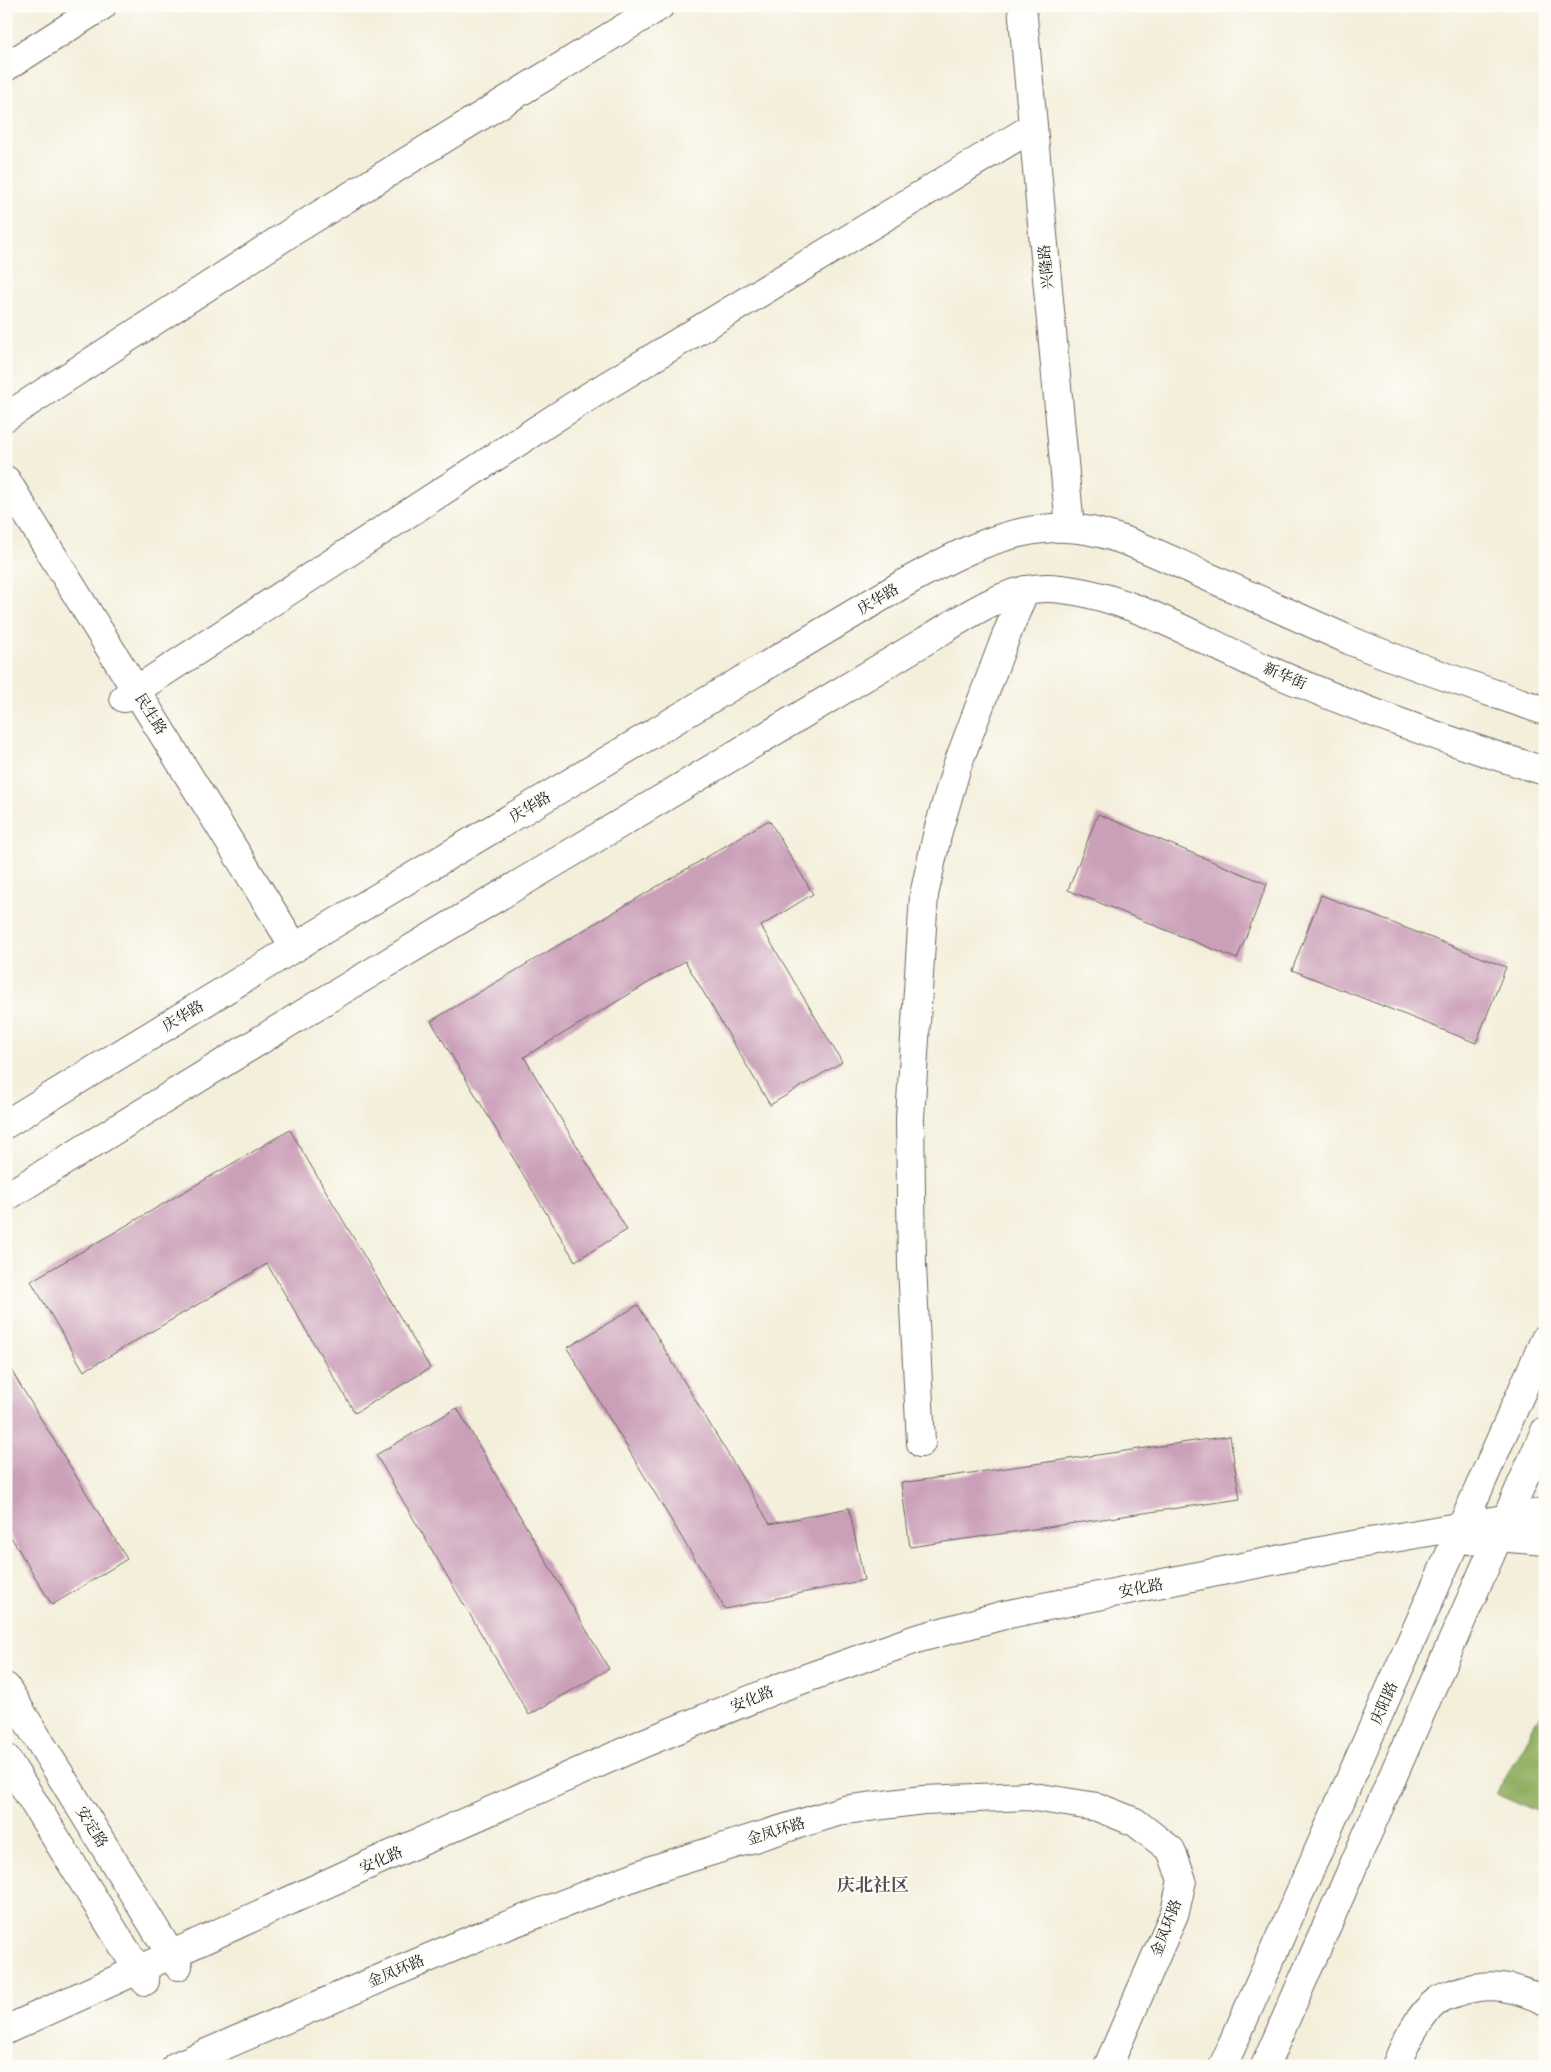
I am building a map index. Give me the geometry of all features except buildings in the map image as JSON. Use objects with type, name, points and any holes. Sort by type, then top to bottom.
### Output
[{"type":"street","points":[[6,67],[102,6]]},
{"type":"street","points":[[6,417],[290,232],[660,6]]},
{"type":"street","name":"兴隆路","points":[[1007,6],[1026,132]]},
{"type":"street","name":"兴隆路","points":[[1022,6],[1026,132],[1062,528]]},
{"type":"street","points":[[130,694],[575,405],[1026,132]]},
{"type":"street","name":"民生路","points":[[6,480],[130,694],[289,952]]},
{"type":"street","name":"民生路","points":[[6,509],[130,694]]},
{"type":"street","points":[[1062,528],[1094,532],[1134,544],[1351,640],[1424,669],[1545,711]]},
{"type":"street","name":"庆华路","points":[[6,1124],[902,584],[946,560],[993,540],[1030,530],[1062,528]]},
{"type":"street","name":"新华街","points":[[1026,590],[1056,589],[1118,601],[1264,668],[1402,724],[1545,771]]},
{"type":"street","points":[[6,1197],[319,1004],[917,646],[989,604],[1026,590]]},
{"type":"street","points":[[921,1443],[912,1266],[910,1118],[924,894],[938,831],[958,766],[1006,636],[1026,590]]},
{"type":"street","name":"庆阳路","points":[[1223,2066],[1545,1339]]},
{"type":"street","points":[[1265,2066],[1545,1431]]},
{"type":"street","name":"安化路","points":[[6,2044],[361,1868],[644,1743],[784,1686],[916,1639],[1004,1615],[1459,1533],[1502,1527],[1545,1512]]},
{"type":"street","name":"安化路","points":[[1502,1527],[1545,1541]]},
{"type":"street","name":"安定路","points":[[6,1687],[175,1960]]},
{"type":"street","points":[[6,1758],[142,1976]]},
{"type":"street","name":"金凤环路","points":[[176,2066],[482,1934],[654,1869],[844,1810],[923,1800],[1028,1796],[1097,1807],[1135,1822],[1171,1850],[1182,1880],[1175,1912],[1108,2066]]},
{"type":"street","name":"安化路","points":[[6,2030],[142,1976]]},
{"type":"street","points":[[1396,2066],[1406,2041],[1437,2000],[1480,1986],[1501,1986],[1530,1994],[1545,2001]]},
{"type":"green space","points":[[1545,1706],[1545,1816],[1496,1794]]},
{"type":"district","name":"庆北社区","points":[[873,1885]]}]
